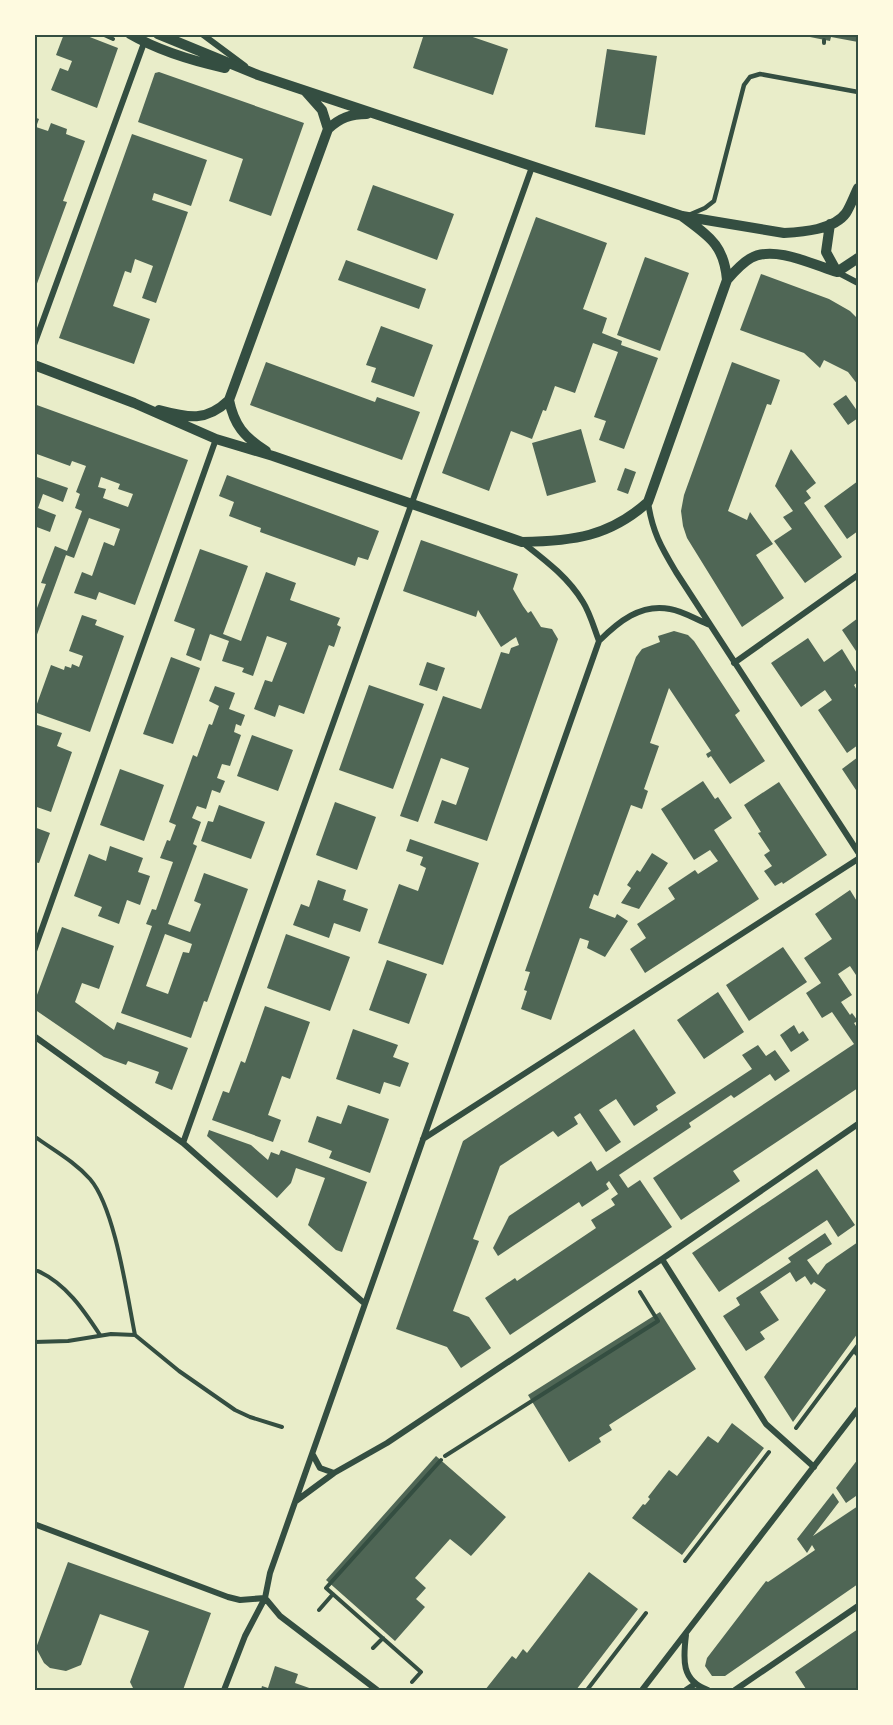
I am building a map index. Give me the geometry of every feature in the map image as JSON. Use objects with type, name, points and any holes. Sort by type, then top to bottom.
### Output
[{"type":"street","points":[[130,34],[144,43],[203,63],[258,75]]},
{"type":"street","points":[[158,34],[258,75],[682,216],[784,233],[797,232],[830,224],[840,219],[846,213],[858,188]]},
{"type":"street","points":[[202,34],[258,75]]},
{"type":"street","points":[[34,345],[144,43]]},
{"type":"street","points":[[306,91],[322,110],[328,129]]},
{"type":"street","points":[[134,403],[184,416],[197,416],[211,414],[229,400],[328,129],[345,116],[382,115]]},
{"type":"street","points":[[183,1143],[532,167]]},
{"type":"street","points":[[682,216],[715,242],[724,257],[727,280]]},
{"type":"street","points":[[830,224],[826,238],[826,252],[837,272]]},
{"type":"street","points":[[858,283],[837,272],[781,254],[762,254],[746,262],[727,280],[648,502],[657,541],[858,852]]},
{"type":"street","points":[[837,272],[858,258]]},
{"type":"street","points":[[34,365],[134,403],[216,439],[273,456],[522,542],[572,585],[584,604],[599,641]]},
{"type":"street","points":[[229,400],[236,424],[255,444],[273,456]]},
{"type":"street","points":[[34,951],[216,439]]},
{"type":"street","points":[[522,542],[561,541],[593,534],[631,517],[648,502]]},
{"type":"street","points":[[734,663],[858,575]]},
{"type":"street","points":[[224,1690],[245,1635],[265,1598],[268,1580],[364,1303],[599,641],[631,614],[650,609],[670,609],[710,625]]},
{"type":"street","points":[[423,1139],[858,859]]},
{"type":"street","points":[[34,1036],[183,1143],[364,1303]]},
{"type":"street","points":[[296,1502],[334,1473],[387,1443],[662,1259],[858,1124]]},
{"type":"street","points":[[662,1259],[766,1424],[814,1467]]},
{"type":"street","points":[[642,1690],[858,1409]]},
{"type":"street","points":[[313,1455],[320,1468],[334,1473]]},
{"type":"street","points":[[34,1524],[228,1598],[240,1600],[265,1598]]},
{"type":"street","points":[[265,1598],[280,1616],[377,1690]]},
{"type":"street","points":[[735,1690],[858,1606]]},
{"type":"street","points":[[686,1635],[684,1667],[695,1684],[708,1690]]},
{"type":"street","points":[[686,1690],[695,1684]]},
{"type":"lane","points":[[682,216],[705,208],[714,201],[744,85],[750,77],[760,74],[858,92]]},
{"type":"path","points":[[34,1136],[77,1166],[92,1181],[101,1198],[113,1233],[135,1335]]},
{"type":"path","points":[[38,1271],[58,1282],[65,1289],[99,1335]]},
{"type":"path","points":[[445,1456],[658,1321],[632,1279]]},
{"type":"path","points":[[34,1342],[68,1341],[111,1334],[135,1335],[179,1371],[235,1410],[282,1427]]},
{"type":"path","points":[[792,1434],[858,1345]]},
{"type":"path","points":[[854,1351],[858,1355]]},
{"type":"path","points":[[685,1561],[769,1452]]},
{"type":"path","points":[[412,1682],[421,1672],[326,1588],[441,1460]]},
{"type":"path","points":[[319,1610],[333,1594]]},
{"type":"path","points":[[587,1690],[646,1613]]},
{"type":"path","points":[[373,1648],[383,1638]]},
{"type":"building","points":[[64,34],[82,34],[118,48],[97,108],[51,90],[60,68],[68,71],[72,61],[56,55]]},
{"type":"building","points":[[424,34],[464,34],[508,49],[493,95],[413,68]]},
{"type":"building","points":[[795,34],[858,34],[858,42],[831,37],[830,41]]},
{"type":"building","points":[[607,49],[657,56],[645,135],[595,127]]},
{"type":"building","points":[[159,72],[304,123],[271,216],[229,201],[243,159],[138,122],[155,73]]},
{"type":"building","points":[[34,117],[39,119],[36,127],[48,131],[51,123],[67,129],[66,134],[85,141],[63,201],[67,202],[35,289]]},
{"type":"building","points":[[132,134],[207,160],[191,206],[154,193],[152,200],[188,212],[156,303],[142,298],[153,266],[135,259],[131,273],[125,271],[113,306],[150,319],[134,364],[59,338]]},
{"type":"building","points":[[373,185],[454,214],[437,260],[357,230]]},
{"type":"building","points":[[536,217],[607,243],[583,309],[607,318],[602,333],[622,341],[621,345],[658,358],[624,449],[599,440],[606,421],[594,417],[618,352],[593,343],[575,393],[555,386],[532,439],[511,431],[489,491],[442,473]]},
{"type":"building","points":[[645,257],[689,273],[660,351],[617,335]]},
{"type":"building","points":[[346,260],[426,289],[419,309],[338,280]]},
{"type":"building","points":[[761,274],[829,299],[850,311],[858,319],[858,385],[848,372],[824,360],[820,368],[804,353],[740,330]]},
{"type":"building","points":[[381,326],[433,345],[414,397],[371,382],[376,368],[366,365]]},
{"type":"building","points":[[266,362],[375,402],[377,397],[420,412],[402,460],[250,405]]},
{"type":"building","points":[[732,362],[780,380],[771,405],[767,404],[728,511],[747,520],[750,512],[773,544],[756,555],[784,598],[742,627],[687,538],[681,511],[684,495]]},
{"type":"building","points":[[846,395],[858,412],[858,418],[848,425],[833,404]]},
{"type":"building","points":[[34,404],[188,460],[135,605],[99,592],[96,600],[74,593],[82,572],[92,576],[104,542],[114,546],[120,529],[89,518],[74,558],[66,555],[35,640],[34,616],[46,584],[41,583],[55,546],[67,551],[82,511],[75,508],[80,494],[76,492],[86,466],[72,461],[70,466],[34,453]],"holes":[[[101,477],[120,484],[118,489],[133,494],[128,507],[103,498],[106,489],[98,487]]]},
{"type":"building","points":[[581,429],[596,482],[547,496],[532,443]]},
{"type":"building","points":[[791,449],[816,483],[806,491],[811,498],[804,503],[842,557],[805,583],[774,541],[792,529],[783,517],[793,511],[775,486]]},
{"type":"building","points":[[625,468],[636,472],[628,494],[617,490]]},
{"type":"building","points":[[227,475],[379,531],[368,560],[358,557],[355,566],[260,532],[261,528],[229,516],[234,502],[219,496]]},
{"type":"building","points":[[34,476],[68,488],[63,502],[43,494],[38,508],[56,515],[50,532],[34,526]]},
{"type":"building","points":[[858,481],[858,531],[847,539],[824,506]]},
{"type":"building","points":[[421,540],[518,574],[513,589],[523,606],[528,613],[531,611],[541,627],[552,629],[558,639],[487,841],[434,823],[442,800],[456,805],[469,768],[441,758],[418,822],[400,816],[443,696],[481,709],[501,652],[509,654],[511,648],[519,645],[516,637],[501,647],[478,610],[476,617],[403,591]]},
{"type":"building","points":[[200,549],[248,566],[223,634],[241,641],[266,572],[296,583],[290,600],[340,618],[337,625],[341,627],[334,647],[329,645],[304,714],[279,705],[275,717],[254,709],[265,680],[272,682],[287,643],[267,636],[253,676],[242,672],[244,668],[222,661],[229,641],[210,634],[201,661],[186,655],[195,629],[174,621]]},
{"type":"building","points":[[82,615],[97,620],[95,625],[124,636],[90,732],[34,712],[51,665],[64,670],[65,666],[71,668],[72,664],[79,667],[83,656],[69,651]]},
{"type":"building","points":[[858,618],[858,654],[842,630]]},
{"type":"building","points":[[674,631],[688,635],[694,641],[740,711],[735,715],[765,761],[730,784],[711,756],[708,758],[706,754],[711,751],[669,688],[650,743],[659,746],[644,789],[648,791],[642,809],[631,805],[598,896],[594,894],[589,908],[615,918],[617,914],[628,921],[605,957],[587,948],[589,941],[580,938],[551,1020],[521,1009],[530,972],[525,971],[636,657],[642,649],[660,642],[658,636]]},
{"type":"building","points":[[808,638],[824,662],[842,649],[858,675],[858,682],[854,685],[858,692],[858,745],[847,753],[818,710],[832,700],[825,690],[801,707],[771,663]]},
{"type":"building","points":[[171,657],[200,668],[173,744],[143,734]]},
{"type":"building","points":[[427,662],[445,668],[437,691],[419,685]]},
{"type":"building","points":[[369,685],[424,704],[393,789],[339,770]]},
{"type":"building","points":[[215,686],[235,693],[229,709],[245,715],[241,726],[236,724],[234,732],[241,735],[230,766],[222,764],[217,778],[225,781],[220,793],[212,790],[206,809],[197,806],[192,818],[201,822],[193,844],[197,846],[168,924],[190,932],[201,904],[194,901],[204,873],[248,889],[207,1002],[204,1001],[191,1038],[121,1013],[152,926],[146,924],[152,909],[156,910],[173,862],[160,858],[176,825],[169,822],[193,755],[197,757],[209,724],[212,725],[219,706],[209,701]],"holes":[[[165,934],[192,944],[189,953],[183,952],[168,994],[146,986]]]},
{"type":"building","points":[[34,724],[62,733],[57,746],[72,752],[51,812],[34,806]]},
{"type":"building","points":[[252,735],[293,750],[278,791],[237,776]]},
{"type":"building","points":[[858,757],[858,793],[842,769]]},
{"type":"building","points":[[120,769],[164,785],[144,841],[100,825]]},
{"type":"building","points":[[703,781],[715,799],[718,797],[732,818],[714,830],[759,899],[645,973],[630,949],[646,938],[637,924],[675,899],[668,888],[695,870],[698,874],[718,861],[710,850],[694,860],[661,809]]},
{"type":"building","points":[[779,782],[827,855],[783,884],[782,882],[775,886],[764,871],[772,866],[764,855],[770,851],[744,805]]},
{"type":"building","points":[[335,802],[376,817],[357,870],[316,855]]},
{"type":"building","points":[[219,805],[265,822],[251,859],[201,841],[208,821],[213,822]]},
{"type":"building","points":[[34,827],[50,833],[39,863],[34,862]]},
{"type":"building","points":[[410,839],[479,863],[443,965],[378,943],[399,884],[418,891],[426,868],[420,865],[423,857],[406,851]]},
{"type":"building","points":[[110,846],[143,858],[138,872],[150,876],[140,905],[127,900],[119,924],[98,916],[102,907],[74,896],[89,854],[106,861]]},
{"type":"building","points":[[652,853],[668,863],[639,909],[621,903],[631,888],[627,885],[637,870],[640,872]]},
{"type":"building","points":[[318,880],[346,890],[343,900],[368,909],[360,932],[334,923],[329,938],[293,925],[301,904],[309,907]]},
{"type":"building","points":[[850,890],[858,903],[858,978],[850,966],[838,974],[852,995],[841,1002],[850,1015],[852,1013],[858,1021],[854,1023],[858,1029],[858,1088],[733,1171],[740,1181],[681,1220],[653,1178],[854,1044],[832,1012],[822,1018],[806,993],[821,983],[804,958],[832,939],[815,914]]},
{"type":"building","points":[[62,927],[114,946],[99,989],[82,983],[75,1002],[114,1030],[117,1022],[188,1048],[172,1090],[155,1083],[159,1072],[128,1061],[126,1065],[104,1057],[34,1009],[34,1003]]},
{"type":"building","points":[[286,934],[350,957],[330,1011],[267,988]]},
{"type":"building","points":[[783,947],[807,982],[749,1021],[726,985]]},
{"type":"building","points":[[387,960],[427,974],[409,1024],[369,1010]]},
{"type":"building","points":[[718,992],[744,1032],[704,1059],[677,1020]]},
{"type":"building","points":[[265,1006],[310,1022],[290,1079],[282,1076],[268,1115],[281,1120],[273,1142],[212,1120],[223,1091],[229,1093],[241,1061],[245,1063]]},
{"type":"building","points":[[794,1025],[799,1034],[803,1031],[809,1040],[791,1052],[780,1035]]},
{"type":"building","points":[[353,1029],[398,1045],[393,1057],[409,1063],[400,1087],[384,1082],[380,1094],[336,1079]]},
{"type":"building","points":[[634,1029],[676,1093],[656,1106],[658,1110],[634,1126],[616,1099],[599,1110],[621,1142],[606,1152],[580,1113],[574,1117],[578,1124],[558,1137],[553,1131],[500,1166],[473,1239],[479,1241],[453,1311],[469,1317],[491,1348],[461,1368],[447,1347],[396,1329],[463,1141]]},
{"type":"building","points":[[758,1045],[766,1056],[775,1050],[790,1071],[775,1081],[770,1074],[734,1098],[731,1095],[689,1123],[691,1127],[619,1175],[628,1188],[640,1180],[672,1227],[510,1335],[485,1298],[515,1278],[517,1281],[596,1228],[591,1220],[615,1205],[611,1199],[618,1194],[609,1181],[606,1184],[609,1189],[582,1207],[579,1202],[498,1256],[493,1248],[509,1216],[591,1161],[597,1171],[752,1069],[742,1055]]},
{"type":"building","points":[[348,1105],[389,1119],[370,1173],[329,1158],[332,1151],[308,1142],[317,1116],[341,1124]]},
{"type":"building","points":[[209,1130],[251,1145],[268,1160],[271,1152],[279,1155],[281,1150],[367,1182],[342,1252],[336,1250],[308,1225],[325,1178],[296,1168],[291,1183],[277,1198],[207,1136]]},
{"type":"building","points":[[817,1169],[855,1225],[838,1237],[827,1220],[719,1292],[692,1253]]},
{"type":"building","points":[[825,1233],[832,1244],[807,1260],[818,1275],[826,1264],[858,1242],[858,1333],[793,1422],[764,1377],[826,1290],[814,1282],[811,1285],[805,1276],[796,1282],[790,1272],[760,1292],[779,1320],[760,1332],[765,1339],[746,1351],[723,1316],[740,1305],[736,1298],[791,1262],[788,1258]]},
{"type":"building","points":[[660,1312],[696,1369],[609,1425],[612,1430],[599,1438],[601,1442],[569,1462],[528,1395]]},
{"type":"building","points":[[732,1423],[764,1448],[682,1555],[632,1518],[650,1499],[648,1497],[669,1470],[677,1476],[708,1436],[718,1443]]},
{"type":"building","points":[[436,1456],[506,1517],[471,1556],[450,1539],[415,1578],[426,1588],[416,1599],[425,1607],[395,1641],[326,1580]]},
{"type":"building","points":[[858,1459],[858,1500],[856,1496],[846,1503],[836,1488]]},
{"type":"building","points":[[833,1493],[839,1502],[813,1536],[858,1506],[858,1584],[725,1676],[712,1676],[705,1666],[707,1658],[766,1581],[768,1582],[815,1550],[812,1545],[807,1553],[797,1539]]},
{"type":"building","points":[[68,1562],[211,1613],[183,1690],[134,1690],[130,1682],[149,1631],[100,1614],[81,1665],[66,1671],[50,1668],[44,1663],[36,1648]]},
{"type":"building","points":[[589,1572],[638,1609],[576,1690],[485,1690],[512,1656],[516,1659],[523,1649],[527,1653]]},
{"type":"building","points":[[858,1629],[858,1690],[803,1690],[806,1689],[795,1672]]},
{"type":"building","points":[[275,1666],[298,1674],[295,1683],[315,1690],[261,1690],[262,1686],[268,1688]]}]
